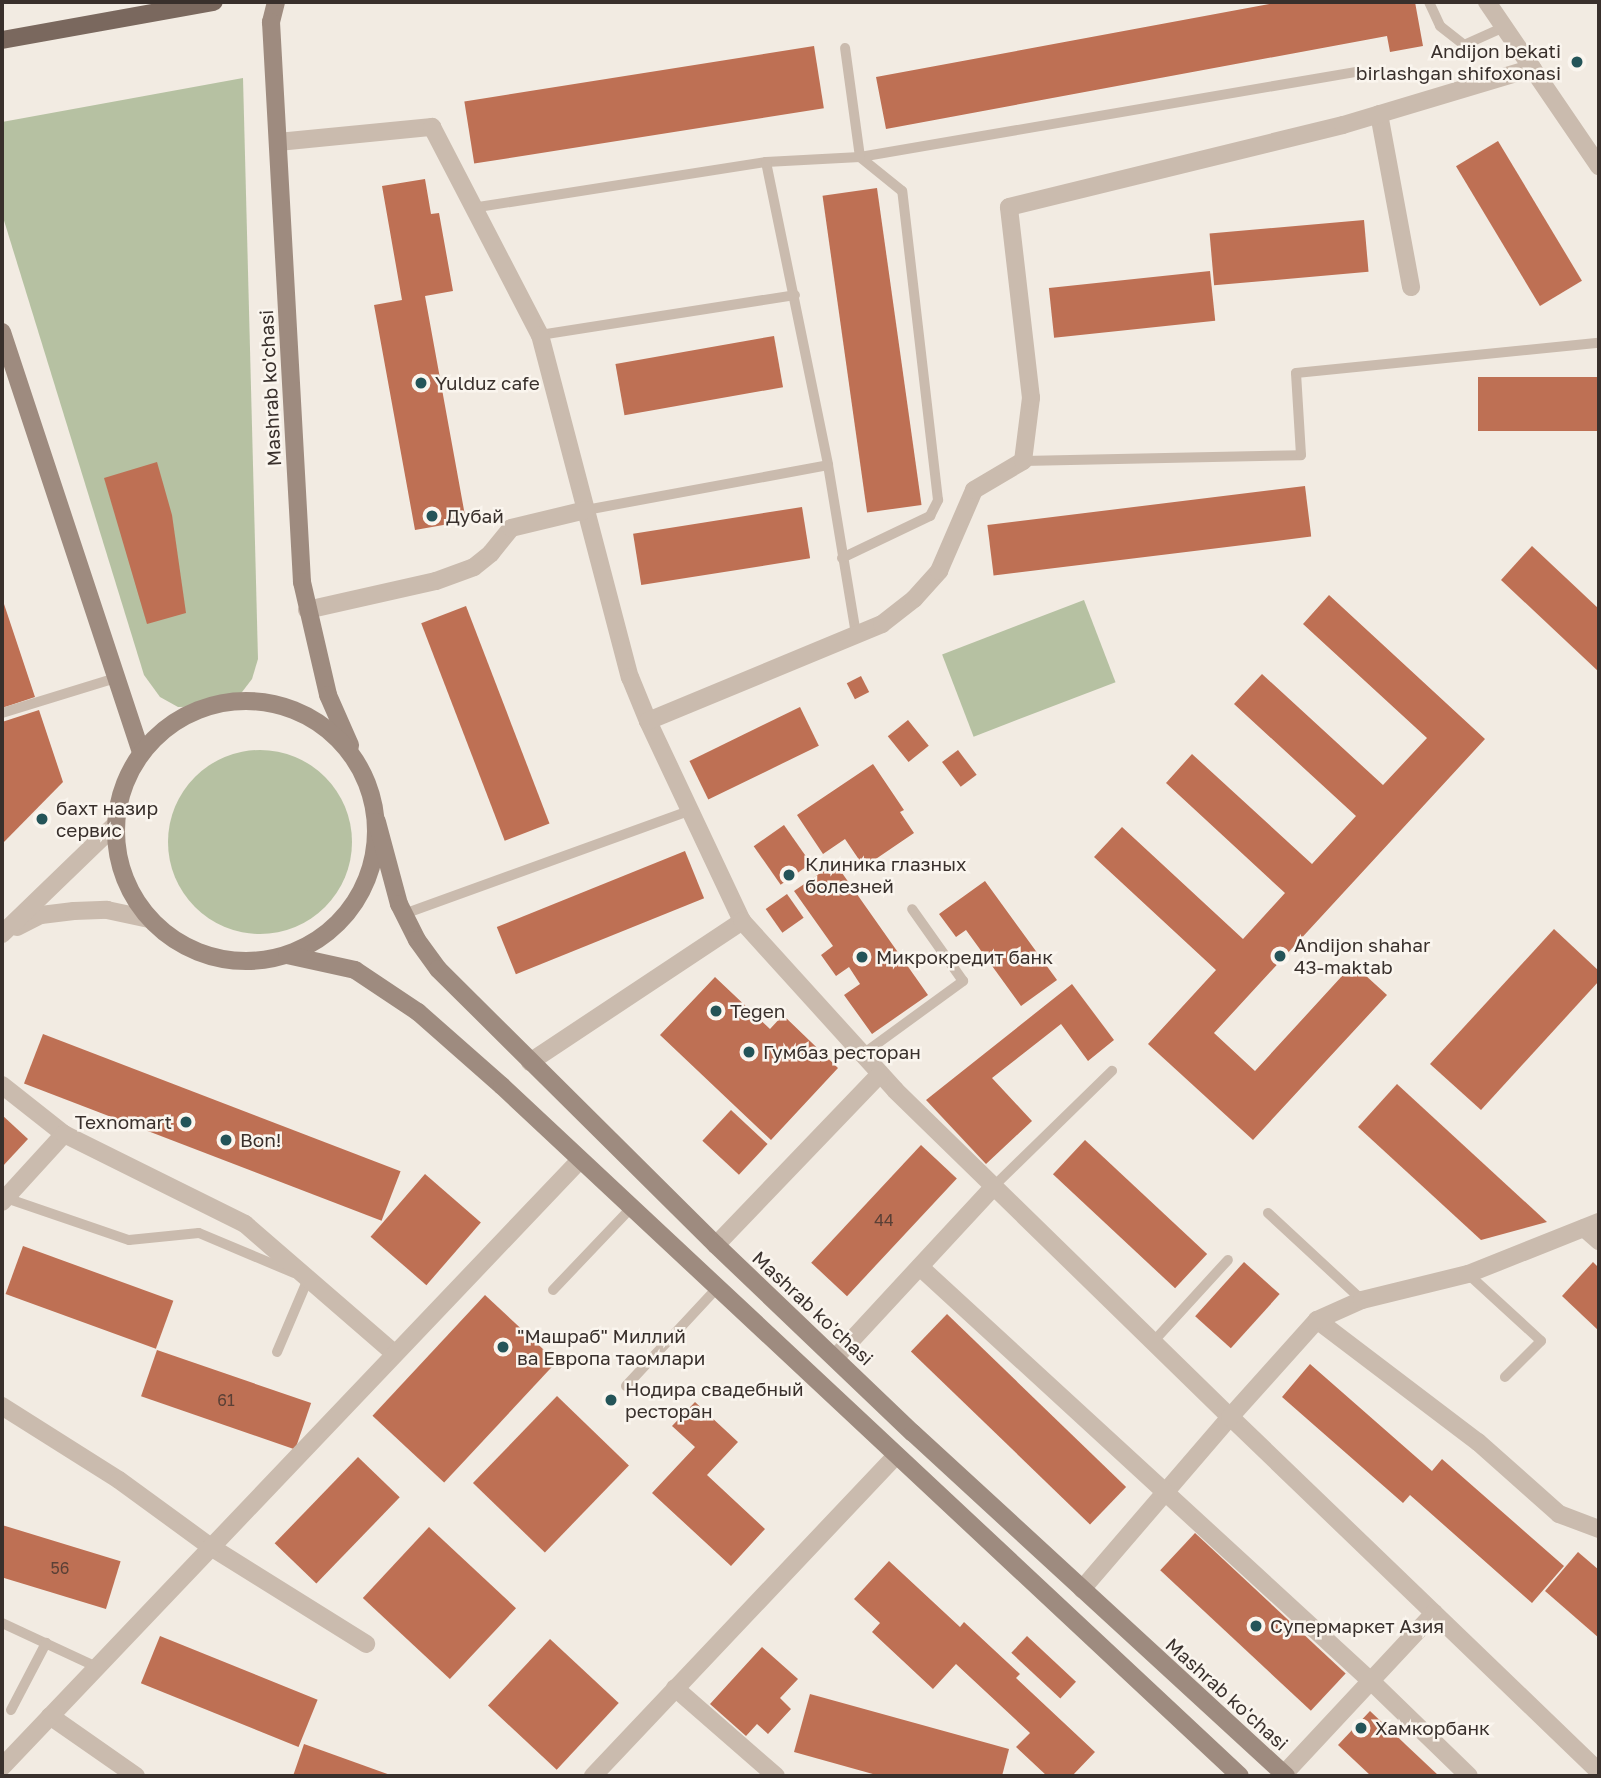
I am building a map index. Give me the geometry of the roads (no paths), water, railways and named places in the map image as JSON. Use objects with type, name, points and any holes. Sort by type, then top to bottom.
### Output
[{"type":"main road","points":[[2,40],[214,2]]},
{"type":"main road","name":"Mashrab ko'chasi","points":[[276,2],[271,22],[298,530],[307,610],[328,695],[371,792],[404,914],[417,940],[438,969],[716,1245],[1082,1590],[1285,1775]]},
{"type":"main road","points":[[2,332],[141,752]]},
{"type":"main road","name":"Mashrab ko'chasi","points":[[358,764],[331,731],[294,709],[252,700],[210,704],[171,722],[141,752],[122,787],[115,825],[118,859],[130,891],[149,919],[178,943],[213,957],[250,962],[287,955],[325,935],[355,904],[372,865],[377,822]]},
{"type":"main road","name":"Mashrab ko'chasi","points":[[287,955],[355,970],[418,1012],[1240,1776]]},
{"type":"street","points":[[1487,2],[1599,166]]},
{"type":"street","points":[[648,721],[882,624],[914,599],[939,571],[974,490],[1023,461],[1031,398],[1009,206],[1379,114],[1533,68]]},
{"type":"street","points":[[1379,114],[1411,287]]},
{"type":"street","points":[[278,142],[432,127],[540,335],[630,677],[742,921],[880,1074],[1230,1417],[1599,1772]]},
{"type":"street","points":[[307,610],[436,581],[474,567],[491,553],[511,528],[586,510]]},
{"type":"street","points":[[2,934],[115,825]]},
{"type":"street","points":[[2,934],[41,915],[74,911],[107,910],[149,919]]},
{"type":"street","points":[[530,1062],[742,921]]},
{"type":"street","points":[[716,1245],[880,1074]]},
{"type":"street","points":[[2,1085],[64,1134],[245,1224],[395,1354]]},
{"type":"street","points":[[4,1200],[64,1134]]},
{"type":"street","points":[[6,1758],[50,1716],[580,1160]]},
{"type":"street","points":[[835,1358],[994,1186]]},
{"type":"street","points":[[1082,1590],[1317,1320],[1362,1300],[1468,1274],[1592,1225],[1599,1241]]},
{"type":"street","points":[[920,1267],[1372,1682],[1469,1776]]},
{"type":"street","points":[[1317,1320],[1478,1442],[1559,1514],[1599,1529]]},
{"type":"street","points":[[2,1406],[119,1480],[212,1547],[366,1643]]},
{"type":"street","points":[[593,1776],[896,1456]]},
{"type":"street","points":[[1285,1775],[1434,1613]]},
{"type":"street","points":[[675,1688],[776,1776]]},
{"type":"street","points":[[50,1716],[136,1776]]},
{"type":"lane","points":[[1429,2],[1440,26],[1464,46],[1504,27]]},
{"type":"lane","points":[[842,558],[930,516],[938,500],[902,191],[860,157],[845,48]]},
{"type":"lane","points":[[472,208],[766,162],[860,157],[1355,72]]},
{"type":"lane","points":[[766,162],[828,465],[856,635]]},
{"type":"lane","points":[[540,335],[794,295]]},
{"type":"lane","points":[[1023,461],[1301,455],[1296,373],[1599,344]]},
{"type":"lane","points":[[586,510],[828,465]]},
{"type":"lane","points":[[2,713],[116,678]]},
{"type":"lane","points":[[404,914],[692,810]]},
{"type":"lane","points":[[863,1054],[962,981],[912,909]]},
{"type":"lane","points":[[994,1186],[1112,1071]]},
{"type":"lane","points":[[4,1200],[129,1240],[199,1233],[311,1280],[277,1352]]},
{"type":"lane","points":[[553,1290],[631,1208]]},
{"type":"lane","points":[[1268,1213],[1362,1300]]},
{"type":"lane","points":[[1153,1342],[1228,1260]]},
{"type":"lane","points":[[1468,1274],[1541,1341],[1505,1377]]},
{"type":"lane","points":[[626,1386],[717,1288]]},
{"type":"lane","points":[[2,1623],[97,1667]]},
{"type":"lane","points":[[11,1710],[46,1643]]},
{"type":"place","name":"Аndijon bekati birlashgan shifoxonasi","points":[[1577,62]]},
{"type":"place","name":"Yulduz cafe","points":[[421,383]]},
{"type":"place","name":"Дубай","points":[[432,516]]},
{"type":"place","name":"бахт назир сервис","points":[[42,819]]},
{"type":"place","name":"Клиника глазных болезней","points":[[789,875]]},
{"type":"place","name":"Andijon shahar 43-maktab","points":[[1280,956]]},
{"type":"place","name":"Микрокредит банк","points":[[862,957]]},
{"type":"place","name":"Tegen","points":[[716,1011]]},
{"type":"place","name":"Гумбаз ресторан","points":[[749,1052]]},
{"type":"place","name":"Texnomart","points":[[186,1122]]},
{"type":"place","name":"Bon!","points":[[226,1140]]},
{"type":"place","name":"\"Машраб\" Миллий ва Европа таомлари","points":[[503,1347]]},
{"type":"place","name":"Нодира свадебный ресторан","points":[[611,1400]]},
{"type":"place","name":"Супермаркет Азия","points":[[1256,1626]]},
{"type":"place","name":"Хамкорбанк","points":[[1361,1728]]}]
